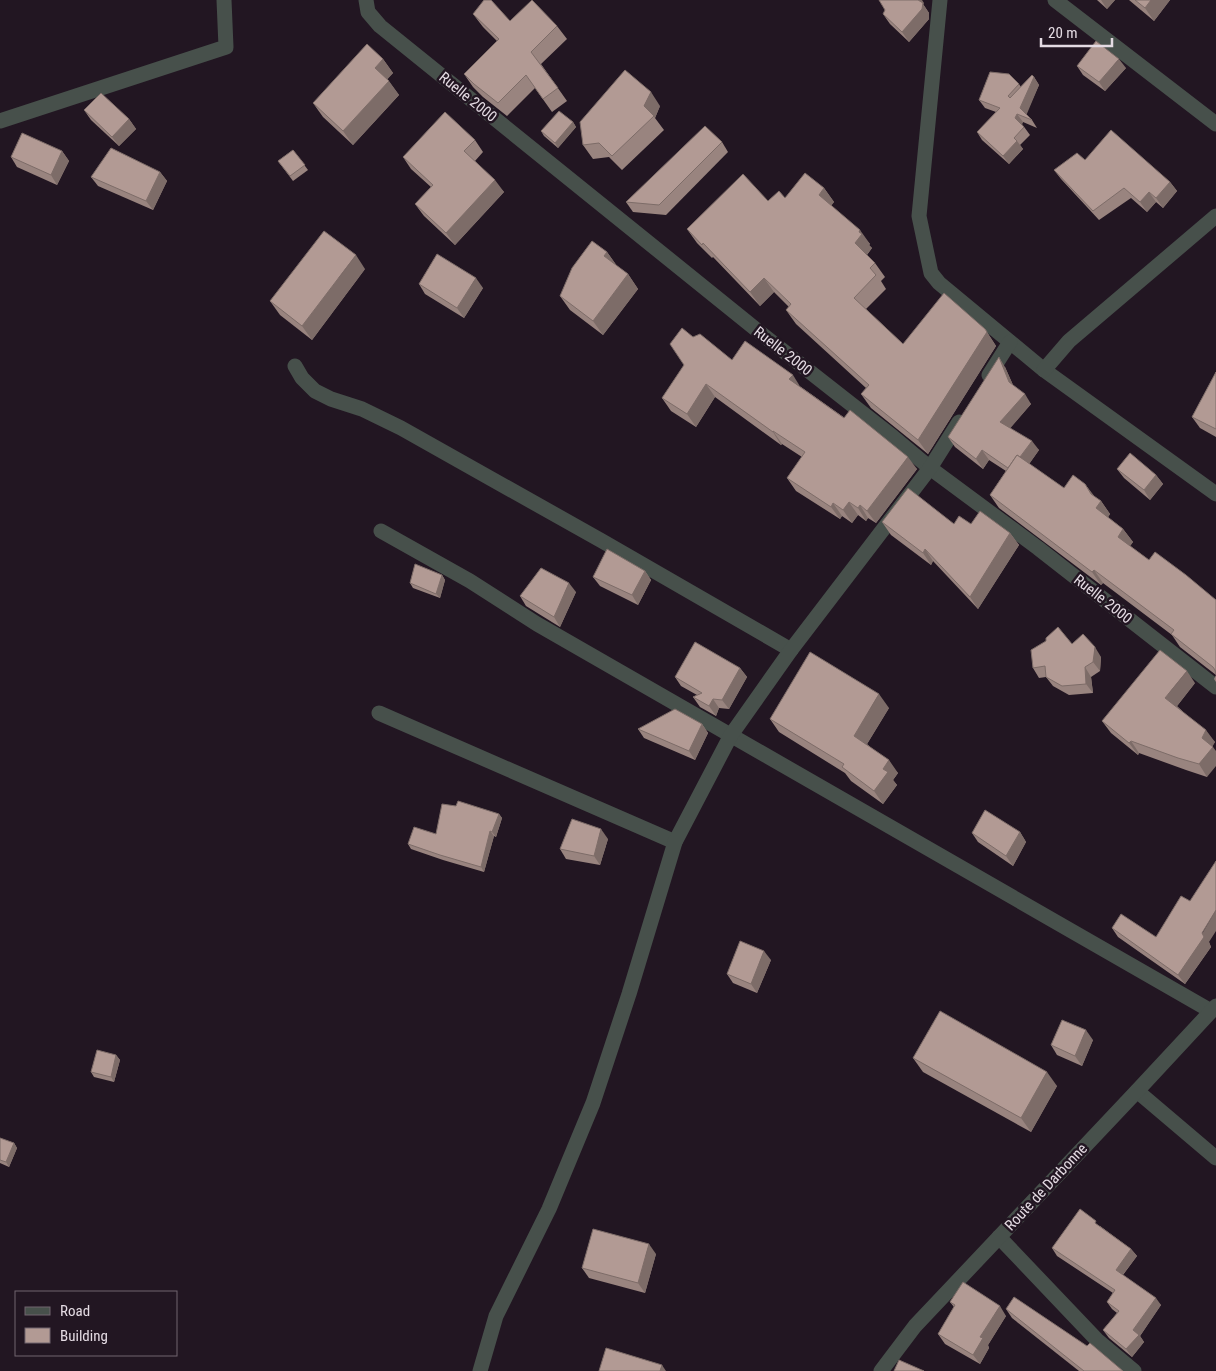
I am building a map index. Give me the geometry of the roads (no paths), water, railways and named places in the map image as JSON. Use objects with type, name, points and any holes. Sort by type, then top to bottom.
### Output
[{"type":"street","points":[[0,121],[226,47],[224,0]]},
{"type":"street","name":"Ruelle 2000","points":[[366,0],[368,12],[380,26],[930,468],[1038,548],[1216,687]]},
{"type":"street","points":[[940,0],[919,216],[931,273],[940,283],[1044,370],[1216,494]]},
{"type":"street","points":[[1055,0],[1216,124]]},
{"type":"street","points":[[1044,370],[1069,341],[1216,216]]},
{"type":"street","points":[[983,384],[1010,342]]},
{"type":"street","points":[[296,366],[302,378],[315,391],[331,399],[362,409],[402,428],[791,650]]},
{"type":"street","points":[[480,1371],[496,1316],[549,1209],[593,1103],[632,984],[675,842],[731,735],[791,650],[930,468],[967,409]]},
{"type":"street","points":[[381,531],[470,581],[537,624],[1214,1008]]},
{"type":"street","points":[[379,713],[675,842]]},
{"type":"street","name":"Route de Darbonne","points":[[881,1371],[914,1326],[1214,1008]]},
{"type":"street","points":[[1137,1091],[1216,1158]]},
{"type":"street","points":[[999,1237],[1097,1340],[1134,1371]]}]
